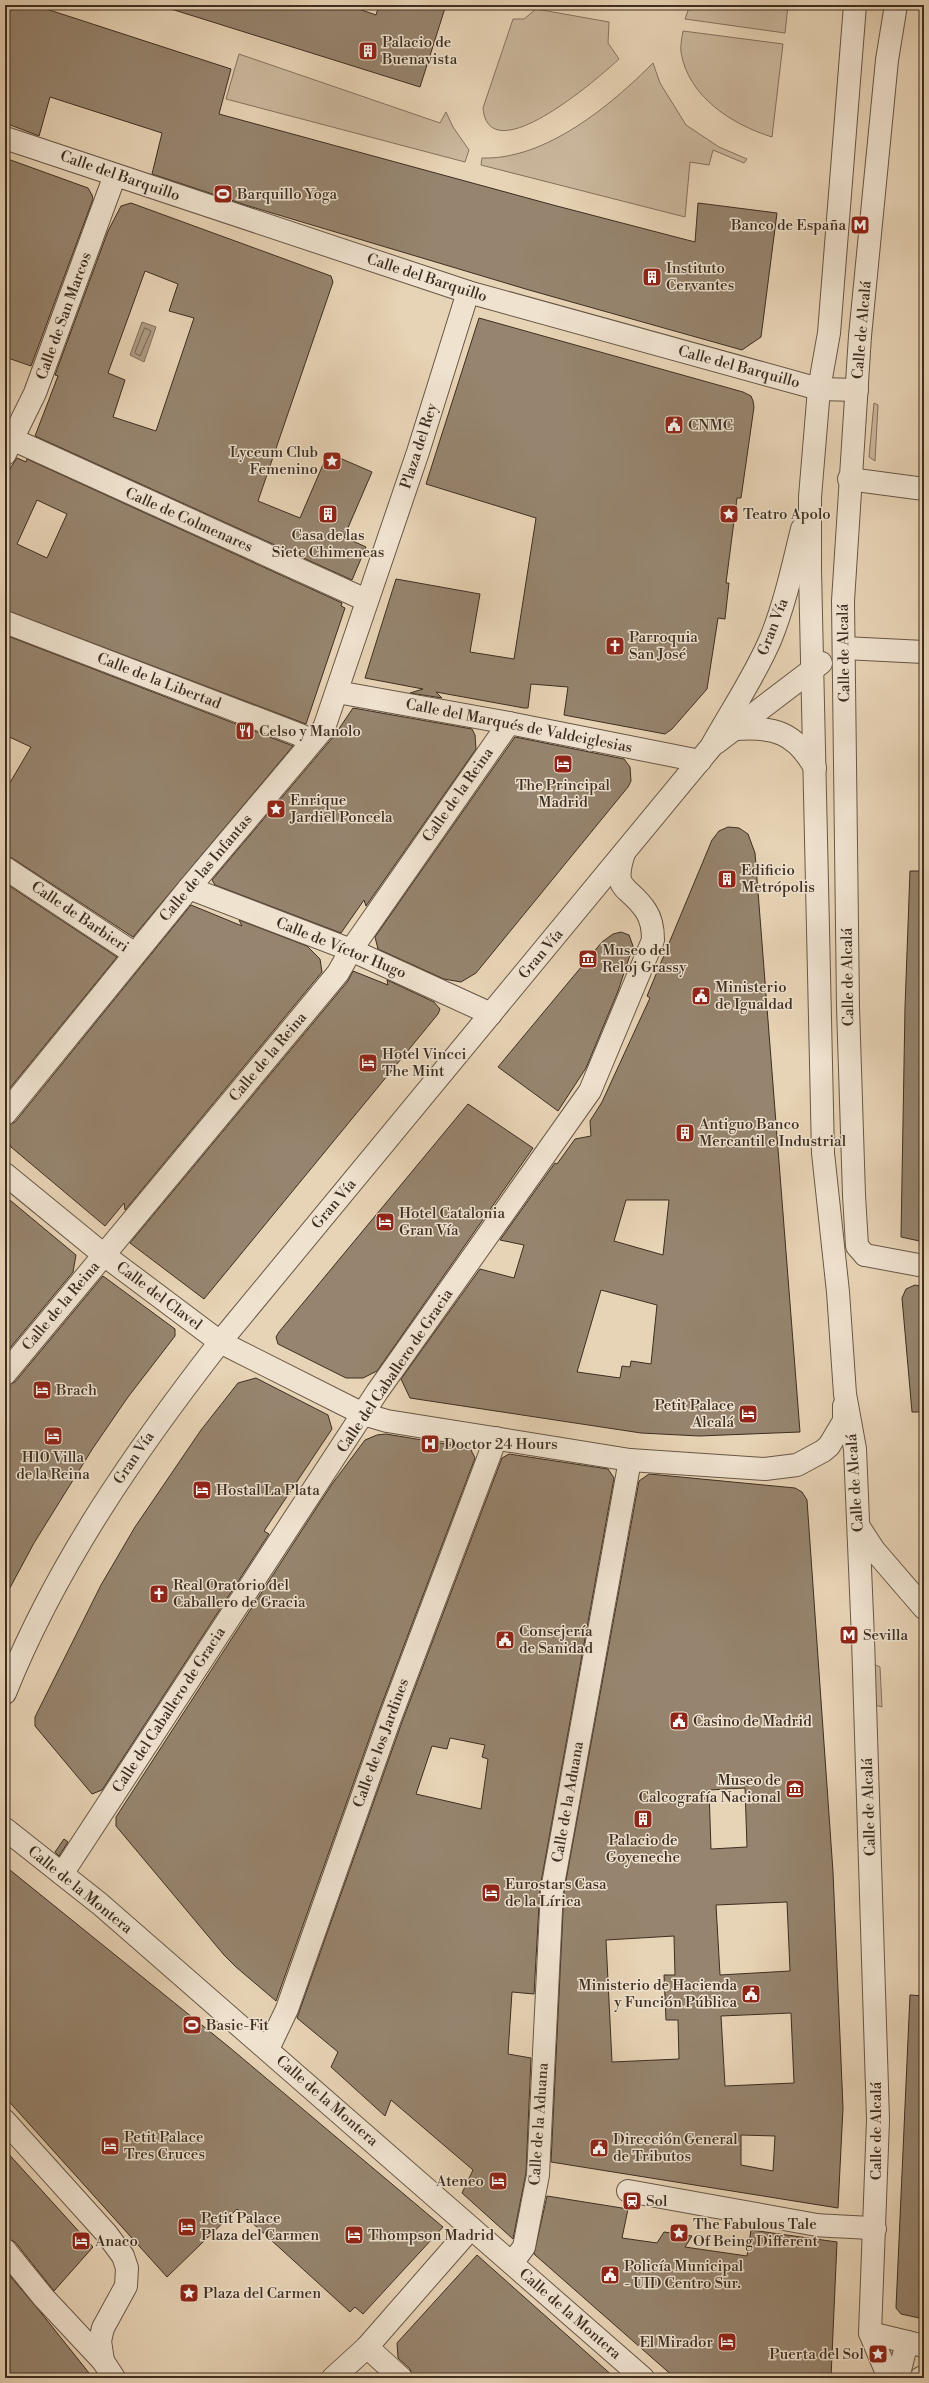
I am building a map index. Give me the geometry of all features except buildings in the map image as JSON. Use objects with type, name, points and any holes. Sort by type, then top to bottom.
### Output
[{"type":"street","name":"Calle de Alcalá","points":[[855,5],[829,333],[819,389],[810,497],[814,768],[823,1153],[838,1292],[845,1394],[855,1449],[859,1527],[878,2120],[870,2328]]},
{"type":"street","name":"Calle de Alcalá","points":[[872,1256],[857,1246],[854,1195],[844,810],[843,601],[850,479],[876,174],[891,29],[896,5]]},
{"type":"street","name":"Calle del Barquillo","points":[[5,138],[468,292],[819,389],[857,390]]},
{"type":"street","name":"Calle de San Marcos","points":[[9,447],[35,393],[115,175]]},
{"type":"street","name":"Plaza del Rey","points":[[366,600],[418,452],[468,292]]},
{"type":"street","name":"Calle de Colmenares","points":[[9,447],[366,600]]},
{"type":"street","points":[[850,479],[924,489]]},
{"type":"street","name":"Gran Vía","points":[[7,1686],[55,1588],[101,1508],[158,1422],[220,1342],[705,754],[752,676],[770,639],[782,607],[810,497]]},
{"type":"street","name":"Calle de las Infantas","points":[[5,1114],[189,888],[326,724],[366,600]]},
{"type":"street","name":"Calle de la Libertad","points":[[5,622],[313,740]]},
{"type":"street","name":"Gran Vía","points":[[705,754],[813,669],[844,648]]},
{"type":"street","points":[[844,648],[924,652]]},
{"type":"street","name":"Calle del Marqués de Valdeiglesias","points":[[337,692],[509,723],[705,754]]},
{"type":"street","name":"Calle de la Reina","points":[[5,1374],[338,973],[351,950],[509,723]]},
{"type":"street","name":"Calle de Alcalá","points":[[735,729],[755,728],[781,733],[795,741],[806,752],[814,768]]},
{"type":"street","name":"Calle del Caballero de Gracia","points":[[62,1874],[363,1414],[590,1091],[653,940],[652,925],[646,910],[622,887],[620,882],[619,868],[624,854]]},
{"type":"street","name":"Calle de Barbieri","points":[[5,868],[135,954]]},
{"type":"street","name":"Calle de Víctor Hugo","points":[[189,888],[351,950],[491,1014]]},
{"type":"street","name":"Calle del Clavel","points":[[5,1174],[104,1254],[220,1342],[363,1414],[387,1421],[630,1460],[765,1469],[797,1465],[829,1446],[844,1421],[845,1394]]},
{"type":"street","points":[[838,1292],[845,1276],[872,1256],[924,1266]]},
{"type":"street","name":"Calle de los Jardines","points":[[268,2049],[287,2009],[390,1718],[496,1438]]},
{"type":"street","name":"Calle de la Aduana","points":[[512,2263],[524,2247],[538,2175],[552,1890],[630,1460]]},
{"type":"street","points":[[859,1527],[874,1550],[924,1608]]},
{"type":"street","name":"Calle de la Montera","points":[[5,1829],[100,1904],[268,2049],[643,2378]]},
{"type":"street","points":[[5,2121],[106,2233],[123,2256],[127,2268],[126,2286],[103,2328],[100,2341],[109,2370]]},
{"type":"street","points":[[628,2191],[817,2225],[838,2227],[853,2225],[874,2229]]},
{"type":"street","points":[[334,2378],[367,2347],[471,2228]]},
{"type":"street","points":[[5,2250],[44,2298],[109,2370]]},
{"type":"street","points":[[870,2328],[915,2344],[898,2378]]},
{"type":"street","points":[[870,2328],[889,2378]]},
{"type":"street","points":[[367,2347],[401,2378]]},
{"type":"shaded area","points":[[690,5],[788,5],[785,33],[685,19]]},
{"type":"shaded area","points":[[536,9],[609,22],[608,43],[619,59],[591,83],[546,115],[524,126],[504,131],[490,126],[483,108],[513,19],[524,19]]},
{"type":"shaded area","points":[[683,31],[783,44],[772,137],[757,132],[728,117],[714,107],[703,96],[693,83],[685,68],[681,52]]},
{"type":"shaded area","points":[[239,54],[440,123],[446,112],[453,127],[469,150],[465,162],[226,99]]},
{"type":"shaded area","points":[[653,63],[660,83],[686,125],[719,147],[747,159],[744,163],[713,150],[709,165],[690,162],[685,217],[481,165],[482,158],[506,156],[530,150],[553,140],[576,127],[618,96]]},
{"type":"shaded area","points":[[874,403],[878,405],[875,461],[869,457]]},
{"type":"shaded area","points":[[874,1664],[880,1667],[882,1707],[875,1705]]},
{"type":"water","points":[[142,322],[156,327],[144,362],[130,355]]},
{"type":"place","name":"Palacio de Buenavista","points":[[368,51]]},
{"type":"place","name":"Barquillo Yoga","points":[[223,194]]},
{"type":"place","name":"Banco de España","points":[[860,225]]},
{"type":"place","name":"Instituto Cervantes","points":[[652,277]]},
{"type":"place","name":"CNMC","points":[[674,425]]},
{"type":"place","name":"Lyceum Club Femenino","points":[[332,461]]},
{"type":"place","name":"Casa de las Siete Chimeneas","points":[[328,514]]},
{"type":"place","name":"Teatro Apolo","points":[[729,514]]},
{"type":"place","name":"Parroquia San José","points":[[615,646]]},
{"type":"place","name":"Celso y Manolo","points":[[245,731]]},
{"type":"place","name":"The Principal Madrid","points":[[563,764]]},
{"type":"place","name":"Enrique Jardiel Poncela","points":[[276,809]]},
{"type":"place","name":"Edificio Metrópolis","points":[[727,879]]},
{"type":"place","name":"Museo del Reloj Grassy","points":[[588,959]]},
{"type":"place","name":"Ministerio de Igualdad","points":[[701,996]]},
{"type":"place","name":"Hotel Vincci The Mint","points":[[368,1063]]},
{"type":"place","name":"Antiguo Banco Mercantil e Industrial","points":[[685,1133]]},
{"type":"place","name":"Hotel Catalonia Gran Vía","points":[[385,1222]]},
{"type":"place","name":"Brach","points":[[42,1390]]},
{"type":"place","name":"Petit Palace Alcalá","points":[[748,1414]]},
{"type":"place","name":"H10 Villa de la Reina","points":[[53,1436]]},
{"type":"place","name":"Doctor 24 Hours","points":[[430,1444]]},
{"type":"place","name":"Hostal La Plata","points":[[202,1490]]},
{"type":"place","name":"Real Oratorio del Caballero de Gracia","points":[[159,1594]]},
{"type":"place","name":"Sevilla","points":[[849,1635]]},
{"type":"place","name":"Consejería de Sanidad","points":[[505,1640]]},
{"type":"place","name":"Casino de Madrid","points":[[679,1721]]},
{"type":"place","name":"Museo de Calcografía Nacional","points":[[795,1789]]},
{"type":"place","name":"Palacio de Goyeneche","points":[[643,1819]]},
{"type":"place","name":"Eurostars Casa de la Lírica","points":[[491,1893]]},
{"type":"place","name":"Ministerio de Hacienda y Función Pública","points":[[751,1994]]},
{"type":"place","name":"Basic-Fit","points":[[192,2025]]},
{"type":"place","name":"Petit Palace Tres Cruces","points":[[110,2146]]},
{"type":"place","name":"Dirección General de Tributos","points":[[599,2148]]},
{"type":"place","name":"Ateneo","points":[[498,2181]]},
{"type":"place","name":"Sol","points":[[632,2201]]},
{"type":"place","name":"Petit Palace Plaza del Carmen","points":[[187,2227]]},
{"type":"place","name":"The Fabulous Tale Of Being Different","points":[[679,2233]]},
{"type":"place","name":"Thompson Madrid","points":[[354,2235]]},
{"type":"place","name":"Anaco","points":[[81,2241]]},
{"type":"place","name":"Policía Municipal - UID Centro Sur.","points":[[610,2275]]},
{"type":"place","name":"Plaza del Carmen","points":[[189,2293]]},
{"type":"place","name":"El Mirador","points":[[727,2342]]},
{"type":"place","name":"Puerta del Sol","points":[[878,2354]]}]
